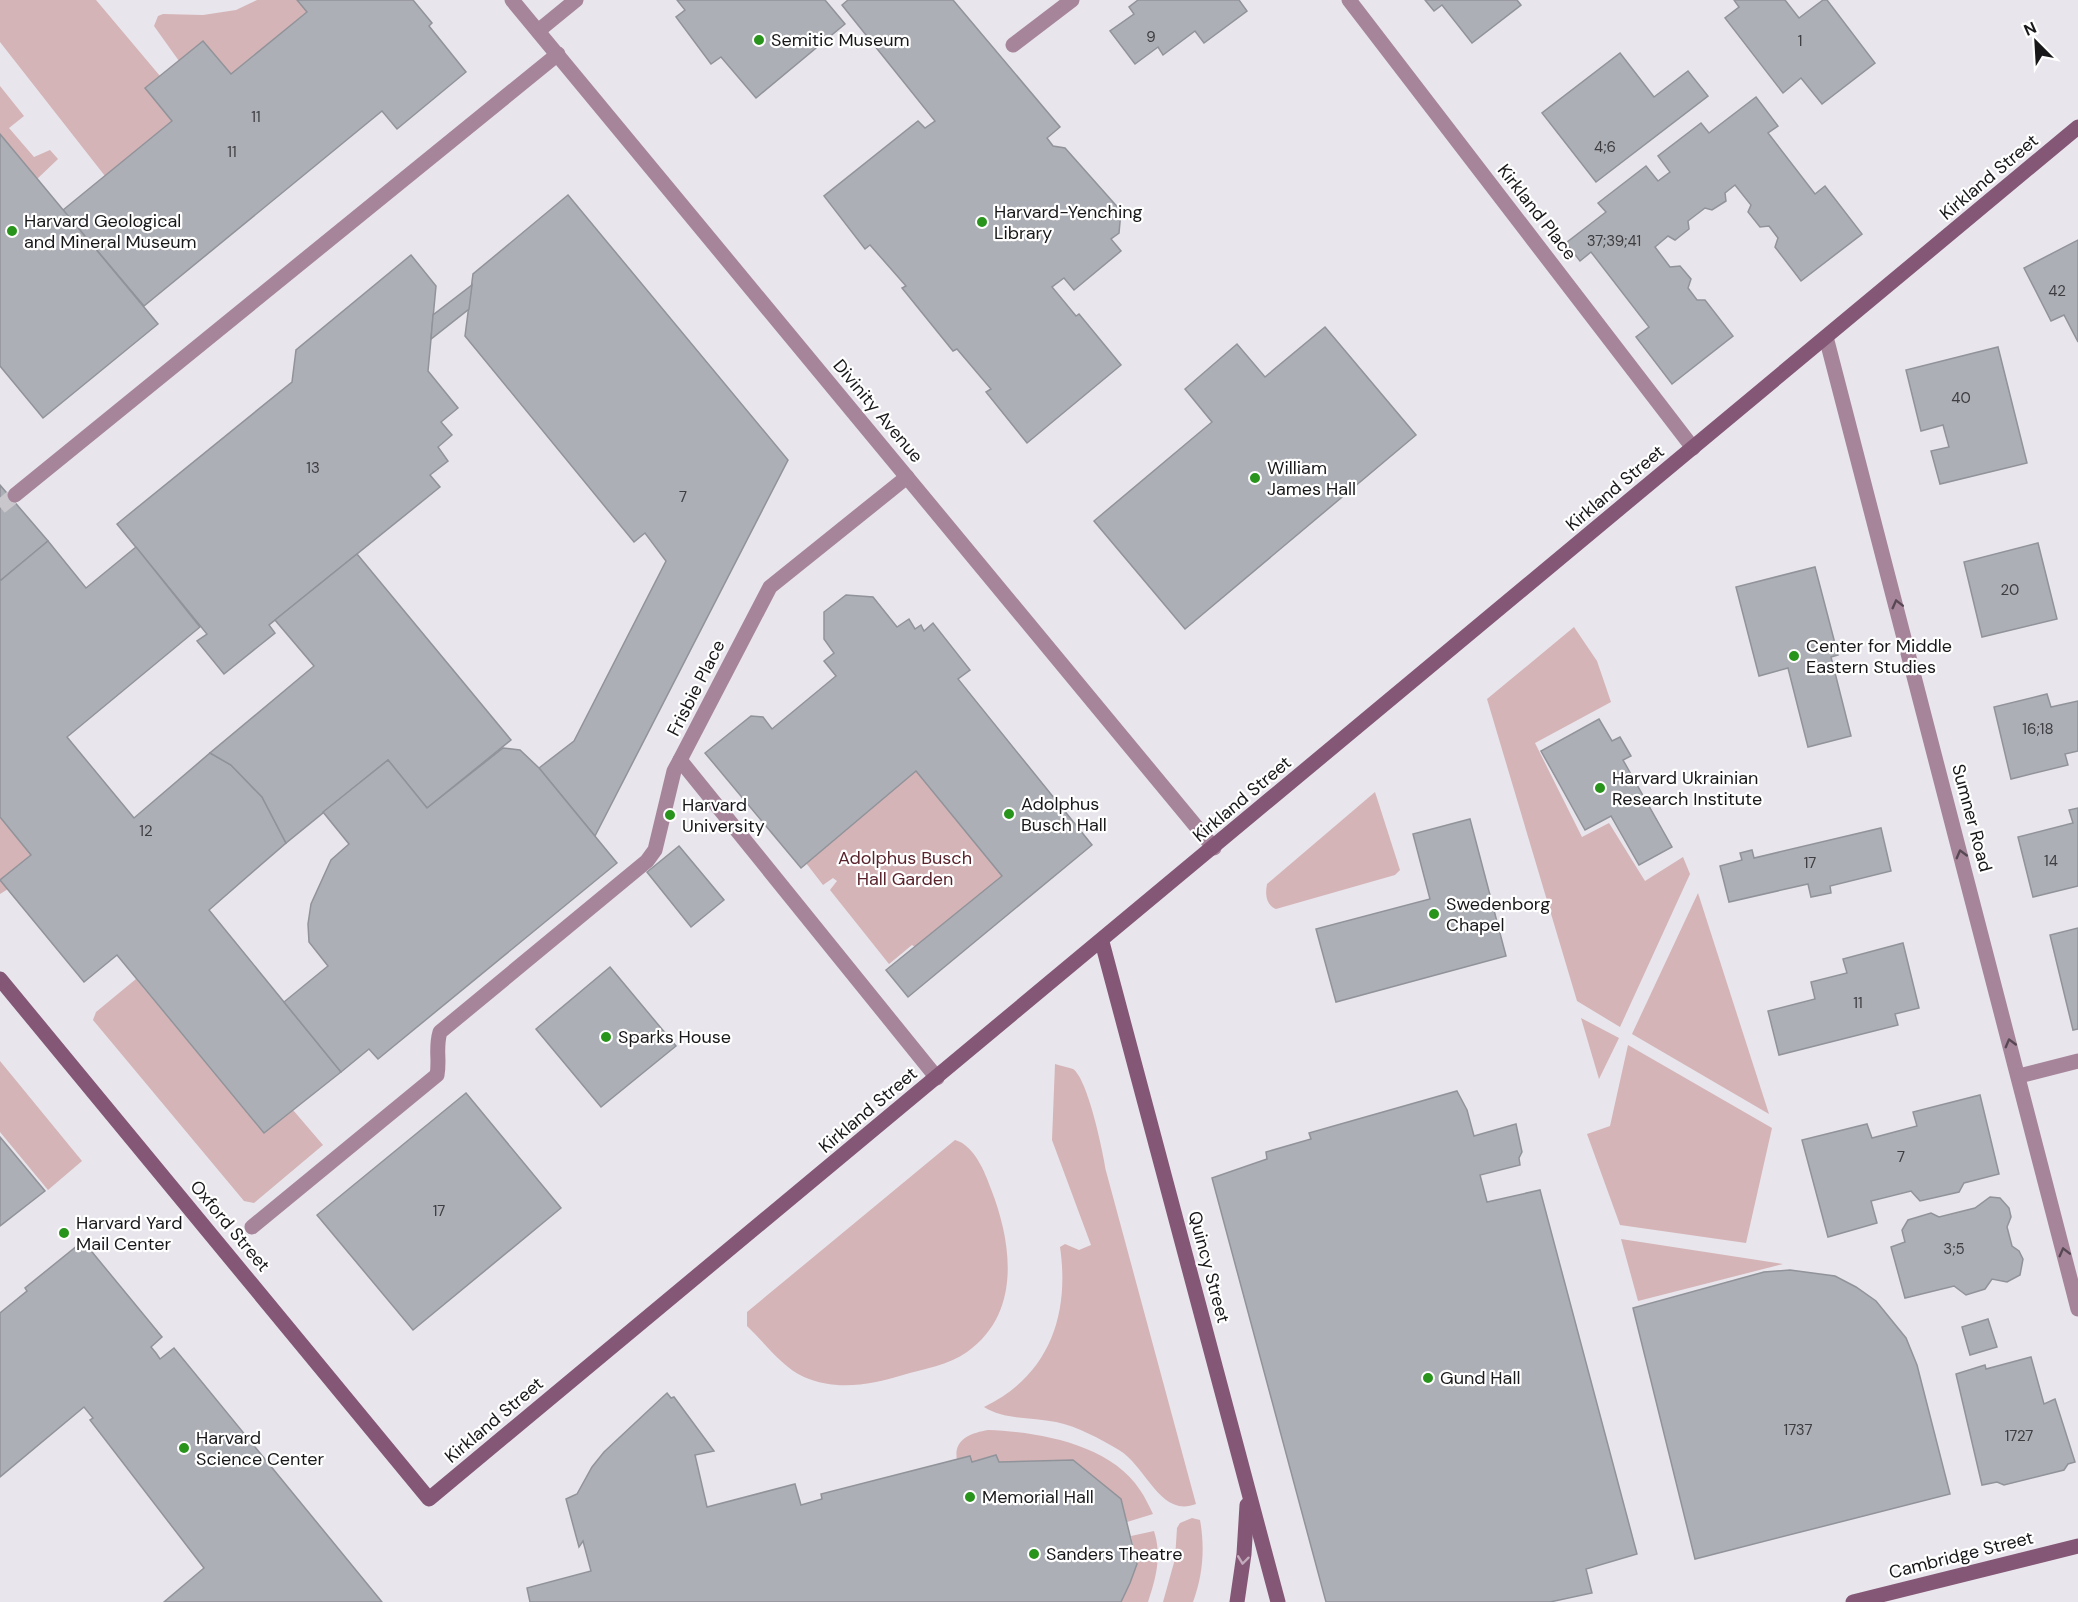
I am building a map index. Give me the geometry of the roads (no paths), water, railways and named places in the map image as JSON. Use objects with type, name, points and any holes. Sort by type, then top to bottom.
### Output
[{"type":"main road","name":"Kirkland Street","points":[[429,1499],[1102,942],[2078,128]]},
{"type":"main road","name":"Quincy Street","points":[[1102,942],[1278,1602]]},
{"type":"main road","name":"Oxford Street","points":[[0,979],[429,1499]]},
{"type":"main road","points":[[1237,1602],[1246,1531],[1246,1481]]},
{"type":"main road","name":"Cambridge Street","points":[[1853,1602],[2078,1546]]},
{"type":"street","name":"Divinity Avenue","points":[[513,0],[1214,848]]},
{"type":"street","points":[[538,31],[576,0]]},
{"type":"street","points":[[1013,45],[1072,0]]},
{"type":"street","name":"Kirkland Place","points":[[1349,0],[1694,448]]},
{"type":"street","points":[[15,495],[558,54]]},
{"type":"street","name":"Sumner Road","points":[[1826,337],[2078,1309]]},
{"type":"street","name":"Frisbie Place","points":[[907,477],[770,587],[680,760],[937,1078]]},
{"type":"street","points":[[252,1227],[437,1075],[439,1064],[435,1047],[440,1032],[647,861],[655,849],[674,771],[680,760]]},
{"type":"street","points":[[2019,1076],[2078,1061]]},
{"type":"tunnel","points":[[0,507],[15,495]]},
{"type":"place","name":"Semitic Museum","points":[[759,40]]},
{"type":"place","name":"Harvard-Yenching Library","points":[[982,222]]},
{"type":"place","name":"Harvard Geological and Mineral Museum","points":[[12,231]]},
{"type":"place","name":"William James Hall","points":[[1255,478]]},
{"type":"place","name":"Center for Middle Eastern Studies","points":[[1794,656]]},
{"type":"place","name":"Harvard Ukrainian Research Institute","points":[[1600,788]]},
{"type":"place","name":"Adolphus Busch Hall","points":[[1009,814]]},
{"type":"place","name":"Harvard University","points":[[670,815]]},
{"type":"place","name":"Swedenborg Chapel","points":[[1434,914]]},
{"type":"place","name":"Sparks House","points":[[606,1037]]},
{"type":"place","name":"Harvard Yard Mail Center","points":[[64,1233]]},
{"type":"place","name":"Gund Hall","points":[[1428,1378]]},
{"type":"place","name":"Harvard Science Center","points":[[184,1448]]},
{"type":"place","name":"Memorial Hall","points":[[970,1497]]},
{"type":"place","name":"Sanders Theatre","points":[[1034,1554]]},
{"type":"park label","name":"Adolphus Busch Hall Garden","points":[[905,868]]}]
